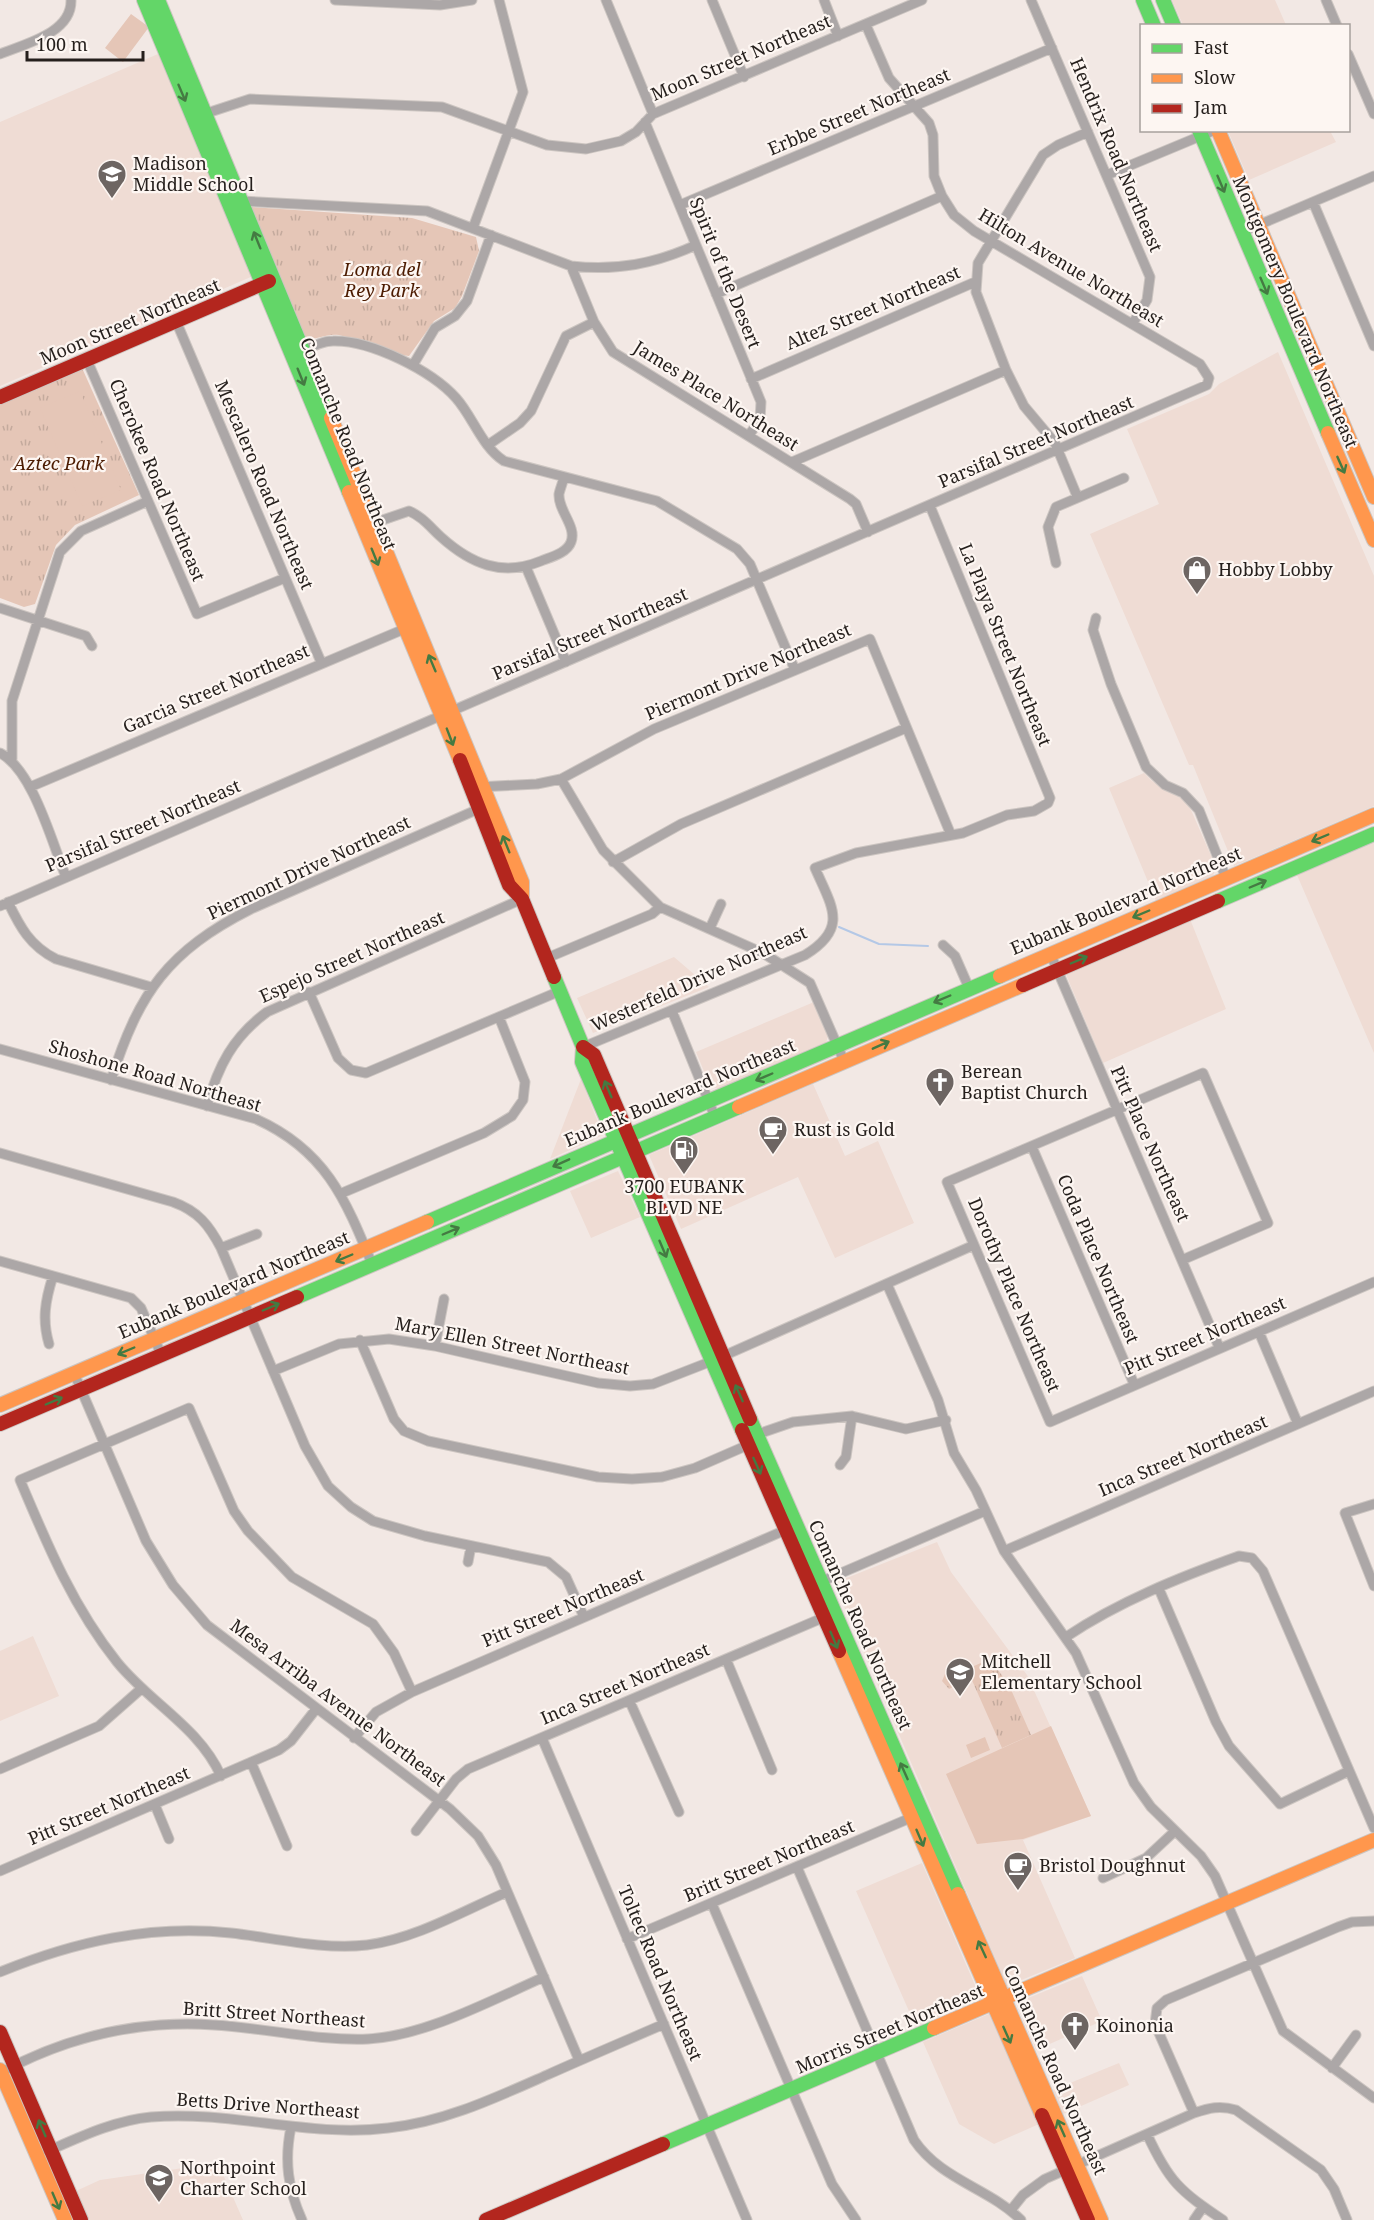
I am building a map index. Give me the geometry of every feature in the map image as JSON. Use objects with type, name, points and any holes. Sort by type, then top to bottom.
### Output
[{"type":"main road","name":"Comanche Road Northeast","points":[[144,0],[241,201],[268,282]]},
{"type":"main road","name":"Comanche Road Northeast","points":[[158,0],[199,115],[477,788],[509,885],[522,899],[583,1047],[582,1062],[621,1138],[1071,2166],[1101,2220]]},
{"type":"main road","points":[[1143,0],[1153,24]]},
{"type":"main road","points":[[1163,0],[1173,24]]},
{"type":"main road","name":"Montgomery Boulevard Northeast","points":[[1217,132],[1259,224],[1374,497]]},
{"type":"main road","name":"Montgomery Boulevard Northeast","points":[[1200,133],[1374,540]]},
{"type":"main road","name":"Moon Street Northeast","points":[[0,397],[268,282]]},
{"type":"main road","name":"Eubank Boulevard Northeast","points":[[0,1405],[1374,815]]},
{"type":"main road","name":"Eubank Boulevard Northeast","points":[[0,1424],[1374,834]]},
{"type":"main road","name":"Morris Street Northeast","points":[[490,2219],[1374,1840]]},
{"type":"main road","points":[[0,2032],[81,2220]]},
{"type":"main road","points":[[0,2072],[65,2220]]},
{"type":"main road","name":"Comanche Road Northeast","points":[[1071,2166],[1088,2220]]},
{"type":"street","points":[[0,54],[57,28],[67,18],[71,0]]},
{"type":"street","points":[[335,0],[440,5],[472,0]]},
{"type":"street","points":[[473,228],[521,102],[522,82],[499,0]]},
{"type":"street","points":[[606,0],[653,114]]},
{"type":"street","points":[[712,0],[744,77]]},
{"type":"street","points":[[824,0],[838,36]]},
{"type":"street","name":"Moon Street Northeast","points":[[199,115],[234,102],[250,99],[442,107],[547,146],[586,150],[621,141],[653,114],[922,0]]},
{"type":"street","name":"Hendrix Road Northeast","points":[[1031,0],[1150,277],[1147,300],[1133,324]]},
{"type":"street","points":[[1326,0],[1335,24]]},
{"type":"street","name":"Hilton Avenue Northeast","points":[[866,25],[889,78],[924,116],[933,135],[934,176],[947,207],[964,225],[1133,324],[1207,371],[1209,378],[1207,385],[1193,392]]},
{"type":"street","name":"Erbbe Street Northeast","points":[[680,205],[1052,48]]},
{"type":"street","points":[[1350,59],[1374,114]]},
{"type":"street","name":"Spirit of the Desert","points":[[645,122],[761,402],[762,412],[748,435]]},
{"type":"street","points":[[1077,496],[1051,437],[1024,406],[1006,370],[978,299],[975,282],[978,263],[1043,155],[1058,145],[1088,132]]},
{"type":"street","points":[[1107,175],[1200,133]]},
{"type":"street","points":[[1242,232],[1374,176]]},
{"type":"street","points":[[716,294],[942,196]]},
{"type":"street","points":[[241,201],[427,211],[571,266],[596,268],[641,266],[696,245]]},
{"type":"street","points":[[1313,202],[1374,346]]},
{"type":"street","points":[[413,365],[435,328],[455,316],[468,301],[491,235]]},
{"type":"street","name":"James Place Northeast","points":[[571,266],[604,341],[626,362],[792,462],[856,504],[868,532]]},
{"type":"street","name":"Altez Street Northeast","points":[[751,379],[975,282]]},
{"type":"street","name":"Mescalero Road Northeast","points":[[176,321],[321,662]]},
{"type":"street","points":[[488,445],[520,423],[531,411],[566,336],[594,322]]},
{"type":"street","points":[[298,353],[322,342],[341,341],[388,354],[413,365],[445,386],[458,400],[488,445],[504,461],[657,501],[737,549],[750,564],[795,670]]},
{"type":"street","name":"Cherokee Road Northeast","points":[[87,360],[197,614],[285,578]]},
{"type":"street","points":[[792,462],[1006,370]]},
{"type":"street","name":"Parsifal Street Northeast","points":[[4,904],[1193,392]]},
{"type":"street","points":[[368,525],[409,511],[419,515],[456,549],[476,561],[498,569],[526,567],[560,553],[572,541],[572,530],[559,494],[564,477]]},
{"type":"street","points":[[1056,563],[1048,534],[1048,520],[1056,507],[1077,496],[1124,478]]},
{"type":"street","points":[[12,759],[12,701],[56,562],[66,544],[81,531],[148,501]]},
{"type":"street","name":"La Playa Street Northeast","points":[[930,506],[1050,798]]},
{"type":"street","points":[[526,567],[566,662]]},
{"type":"street","points":[[0,609],[86,636],[92,646]]},
{"type":"street","points":[[1096,618],[1093,630],[1111,684],[1146,767],[1165,785],[1183,793],[1199,810],[1226,878]]},
{"type":"street","name":"Garcia Street Northeast","points":[[30,787],[410,626]]},
{"type":"street","name":"Piermont Drive Northeast","points":[[477,788],[537,784],[561,779],[654,729],[870,639],[906,728]]},
{"type":"street","points":[[613,862],[681,824],[906,728],[951,836]]},
{"type":"street","points":[[0,753],[12,759],[30,787],[66,877]]},
{"type":"street","points":[[561,779],[603,850],[660,907],[710,927],[783,964],[810,983],[844,1061]]},
{"type":"street","name":"Westerfeld Drive Northeast","points":[[583,1047],[813,950],[832,931],[835,922],[833,911],[815,868],[856,853],[951,836],[1007,815],[1034,811],[1048,803],[1050,798]]},
{"type":"street","name":"Piermont Drive Northeast","points":[[111,1080],[124,1037],[151,987],[188,947],[215,927],[484,806]]},
{"type":"street","name":"Espejo Street Northeast","points":[[207,1106],[222,1062],[245,1030],[267,1012],[522,899]]},
{"type":"street","points":[[4,904],[29,940],[43,952],[56,959],[151,987]]},
{"type":"street","points":[[710,927],[721,904]]},
{"type":"street","points":[[547,958],[652,914],[660,907]]},
{"type":"street","points":[[943,945],[955,956],[969,988]]},
{"type":"street","name":"Pitt Place Northeast","points":[[1050,953],[1219,1347]]},
{"type":"street","points":[[309,992],[338,1058],[343,1065],[358,1072],[375,1070],[560,991]]},
{"type":"street","points":[[672,1011],[715,1117]]},
{"type":"street","points":[[342,1193],[484,1132],[512,1116],[523,1100],[525,1082],[499,1017]]},
{"type":"street","name":"Shoshone Road Northeast","points":[[0,1049],[256,1119],[279,1130],[314,1158],[342,1193],[372,1264]]},
{"type":"street","points":[[1032,1147],[1203,1073],[1268,1223],[1182,1260]]},
{"type":"street","name":"Dorothy Place Northeast","points":[[1032,1147],[947,1182],[1050,1422]]},
{"type":"street","name":"Coda Place Northeast","points":[[1032,1147],[1134,1384]]},
{"type":"street","points":[[0,1153],[185,1206],[204,1220],[221,1248],[316,1468],[328,1486],[351,1507],[373,1521],[471,1546],[534,1558],[557,1567],[566,1577],[584,1617]]},
{"type":"street","points":[[221,1248],[257,1234]]},
{"type":"street","name":"Mary Ellen Street Northeast","points":[[273,1371],[322,1350],[360,1340],[402,1340],[616,1386],[659,1382],[717,1359],[974,1245]]},
{"type":"street","points":[[0,1261],[131,1298],[141,1308],[161,1354]]},
{"type":"street","points":[[49,1344],[43,1324],[53,1276]]},
{"type":"street","name":"Pitt Street Northeast","points":[[1050,1422],[1219,1347],[1374,1282]]},
{"type":"street","points":[[887,1284],[946,1420],[954,1454],[976,1490],[1004,1551],[1066,1637],[1094,1689],[1125,1767],[1144,1798],[1207,1864],[1228,1904],[1283,2031],[1374,2098]]},
{"type":"street","points":[[435,1346],[444,1299]]},
{"type":"street","points":[[1259,1332],[1298,1424]]},
{"type":"street","points":[[360,1340],[394,1419],[404,1431],[428,1441],[598,1477],[632,1479],[662,1477],[695,1468],[793,1422],[852,1416],[906,1429],[946,1420]]},
{"type":"street","name":"Mesa Arriba Avenue Northeast","points":[[74,1373],[146,1541],[173,1585],[207,1624],[438,1800],[478,1836],[496,1865],[579,2060]]},
{"type":"street","name":"Inca Street Northeast","points":[[1004,1551],[1374,1391]]},
{"type":"street","points":[[221,1776],[213,1758],[199,1738],[141,1689],[95,1633],[73,1598],[20,1479],[189,1408],[234,1511],[248,1531],[292,1577],[312,1591],[361,1615],[373,1624],[394,1653],[412,1692]]},
{"type":"street","points":[[840,1465],[846,1457],[852,1416]]},
{"type":"street","points":[[1374,1504],[1345,1513],[1374,1586]]},
{"type":"street","points":[[816,1584],[986,1511]]},
{"type":"street","name":"Pitt Street Northeast","points":[[354,1737],[376,1713],[412,1692],[791,1528]]},
{"type":"street","points":[[468,1562],[471,1546]]},
{"type":"street","points":[[1066,1637],[1104,1612],[1239,1556],[1252,1558],[1263,1571],[1374,1828]]},
{"type":"street","points":[[1159,1589],[1216,1722],[1229,1746],[1281,1803],[1349,1771]]},
{"type":"street","name":"Inca Street Northeast","points":[[416,1831],[438,1800],[468,1769],[630,1702],[829,1615]]},
{"type":"street","points":[[726,1659],[772,1770]]},
{"type":"street","points":[[0,1769],[99,1725],[141,1689]]},
{"type":"street","points":[[630,1702],[678,1812]]},
{"type":"street","name":"Pitt Street Northeast","points":[[0,1871],[286,1746],[316,1709]]},
{"type":"street","name":"Toltec Road Northeast","points":[[542,1738],[747,2220]]},
{"type":"street","points":[[251,1762],[287,1846]]},
{"type":"street","points":[[155,1805],[170,1839]]},
{"type":"street","name":"Britt Street Northeast","points":[[627,1939],[917,1815]]},
{"type":"street","points":[[1103,1878],[1146,1858],[1175,1832]]},
{"type":"street","points":[[797,1867],[908,2128],[922,2151],[945,2172],[1011,2210],[1021,2220]]},
{"type":"street","points":[[0,1972],[74,1945],[144,1933],[213,1932],[346,1946],[384,1943],[507,1892]]},
{"type":"street","points":[[712,1904],[832,2184],[856,2220]]},
{"type":"street","points":[[1194,2113],[1155,2024],[1157,2007],[1166,2000],[1338,1927],[1352,1922],[1374,1921]]},
{"type":"street","name":"Britt Street Northeast","points":[[0,2072],[98,2034],[157,2024],[215,2025],[295,2035],[354,2039],[390,2036],[444,2019],[544,1977]]},
{"type":"street","name":"Betts Drive Northeast","points":[[37,2156],[94,2132],[148,2117],[222,2118],[291,2127],[378,2130],[428,2121],[486,2102],[664,2024]]},
{"type":"street","points":[[1332,2068],[1356,2035]]},
{"type":"street","points":[[1011,2210],[1033,2186],[1071,2166],[1194,2113],[1212,2107],[1225,2106],[1236,2110],[1321,2170],[1334,2189],[1347,2220]]},
{"type":"street","points":[[291,2127],[287,2168],[293,2200],[302,2220]]},
{"type":"street","points":[[1147,2134],[1161,2166],[1173,2183],[1223,2220]]},
{"type":"street","points":[[1194,2220],[1203,2207]]},
{"type":"shaded area","points":[[1172,0],[1275,0],[1286,24],[1183,24]]},
{"type":"shaded area","name":"Madison Middle School","points":[[158,54],[262,284],[253,276],[0,386],[0,122]]},
{"type":"shaded area","points":[[1228,132],[1331,132],[1336,142],[1249,180]]},
{"type":"shaded area","points":[[1278,352],[1374,576],[1374,806],[1234,866],[1193,765],[1189,765],[1090,534],[1159,504],[1127,429],[1209,394],[1219,384]]},
{"type":"shaded area","points":[[1144,773],[1152,781],[1184,800],[1191,810],[1216,867],[1213,876],[1156,901],[1109,788]]},
{"type":"shaded area","points":[[1374,843],[1374,1053],[1297,875]]},
{"type":"shaded area","points":[[1190,919],[1226,1009],[1103,1063],[1065,972]]},
{"type":"shaded area","points":[[674,957],[709,987],[593,1033],[577,998]]},
{"type":"shaded area","points":[[814,1002],[828,1036],[826,1043],[719,1089],[710,1086],[696,1052]]},
{"type":"shaded area","points":[[581,1079],[603,1135],[550,1159]]},
{"type":"shaded area","points":[[813,1084],[845,1156],[878,1141],[914,1223],[835,1258],[798,1177],[681,1229],[649,1155]]},
{"type":"shaded area","points":[[618,1171],[640,1217],[591,1238],[570,1191]]},
{"type":"shaded area","name":"Mitchell Elementary School","points":[[937,1542],[951,1572],[1027,1675],[1091,1816],[1023,1840],[1075,1958],[1007,1986],[834,1583]]},
{"type":"shaded area","points":[[33,1636],[59,1696],[0,1721],[0,1651]]},
{"type":"shaded area","points":[[922,1863],[981,1999],[916,2027],[856,1891]]},
{"type":"shaded area","points":[[1082,1976],[1102,2021],[1036,2050],[1016,2003]]},
{"type":"shaded area","points":[[989,2014],[1039,2124],[994,2144],[959,2124],[923,2042]]},
{"type":"shaded area","points":[[1119,2063],[1129,2085],[1063,2114],[1053,2090]]},
{"type":"shaded area","name":"Northpoint Charter School","points":[[218,2163],[243,2220],[87,2220],[76,2191],[100,2180]]},
{"type":"green space","points":[[131,14],[149,27],[123,62],[105,48]]},
{"type":"green space","name":"Loma del Rey Park","points":[[251,207],[412,218],[476,237],[479,251],[455,308],[434,321],[409,356],[391,353],[339,335],[306,339]]},
{"type":"green space","name":"Aztec Park","points":[[82,368],[139,495],[75,525],[56,545],[35,604],[24,607],[0,598],[0,404]]},
{"type":"green space","points":[[80,391],[121,490],[82,506],[40,408]]},
{"type":"green space","points":[[990,1659],[1009,1685],[1031,1735],[1002,1748],[967,1669]]},
{"type":"green space","points":[[955,1670],[958,1676],[955,1686],[949,1689],[942,1681],[945,1674]]},
{"type":"green space","points":[[1051,1726],[1091,1816],[1023,1839],[977,1844],[946,1774]]},
{"type":"green space","points":[[985,1737],[990,1750],[971,1758],[966,1745]]},
{"type":"waterway","points":[[839,927],[879,944],[928,946]]},
{"type":"traffic: fast","points":[[144,0],[349,492]]},
{"type":"traffic: fast","points":[[158,0],[331,418]]},
{"type":"traffic: fast","points":[[1143,0],[1153,24]]},
{"type":"traffic: fast","points":[[1163,0],[1173,24]]},
{"type":"traffic: fast","points":[[1200,132],[1328,433]]},
{"type":"traffic: fast","points":[[1218,901],[1374,834]]},
{"type":"traffic: fast","points":[[427,1222],[1000,976]]},
{"type":"traffic: fast","points":[[554,977],[583,1047],[582,1062],[742,1430]]},
{"type":"traffic: fast","points":[[297,1297],[739,1107]]},
{"type":"traffic: fast","points":[[750,1419],[958,1894]]},
{"type":"traffic: fast","points":[[663,2144],[934,2028]]},
{"type":"traffic: slow","points":[[1219,132],[1374,497]]},
{"type":"traffic: slow","points":[[331,418],[522,882],[522,899]]},
{"type":"traffic: slow","points":[[1328,433],[1374,540]]},
{"type":"traffic: slow","points":[[349,492],[460,760]]},
{"type":"traffic: slow","points":[[1000,976],[1374,815]]},
{"type":"traffic: slow","points":[[739,1107],[1023,985]]},
{"type":"traffic: slow","points":[[0,1405],[427,1222]]},
{"type":"traffic: slow","points":[[839,1651],[1042,2115]]},
{"type":"traffic: slow","points":[[934,2028],[1374,1840]]},
{"type":"traffic: slow","points":[[958,1894],[1101,2220]]},
{"type":"traffic: slow","points":[[0,2070],[65,2220]]},
{"type":"traffic: jam","points":[[0,397],[269,281]]},
{"type":"traffic: jam","points":[[460,760],[509,885],[522,899],[554,977]]},
{"type":"traffic: jam","points":[[1023,985],[1218,901]]},
{"type":"traffic: jam","points":[[583,1047],[594,1055],[750,1419]]},
{"type":"traffic: jam","points":[[0,1424],[297,1297]]},
{"type":"traffic: jam","points":[[742,1430],[839,1651]]},
{"type":"traffic: jam","points":[[0,2032],[81,2220]]},
{"type":"traffic: jam","points":[[1042,2115],[1088,2220]]},
{"type":"traffic: jam","points":[[486,2220],[663,2144]]},
{"type":"place","name":"Madison Middle School","points":[[112,200]]},
{"type":"place","name":"Hobby Lobby","points":[[1197,596]]},
{"type":"place","name":"Berean Baptist Church","points":[[940,1108]]},
{"type":"place","name":"Rust is Gold","points":[[773,1156]]},
{"type":"place","name":"3700 EUBANK BLVD NE","points":[[684,1176]]},
{"type":"place","name":"Mitchell Elementary School","points":[[960,1698]]},
{"type":"place","name":"Bristol Doughnut","points":[[1018,1892]]},
{"type":"place","name":"Koinonia","points":[[1075,2052]]},
{"type":"place","name":"Northpoint Charter School","points":[[159,2204]]}]
